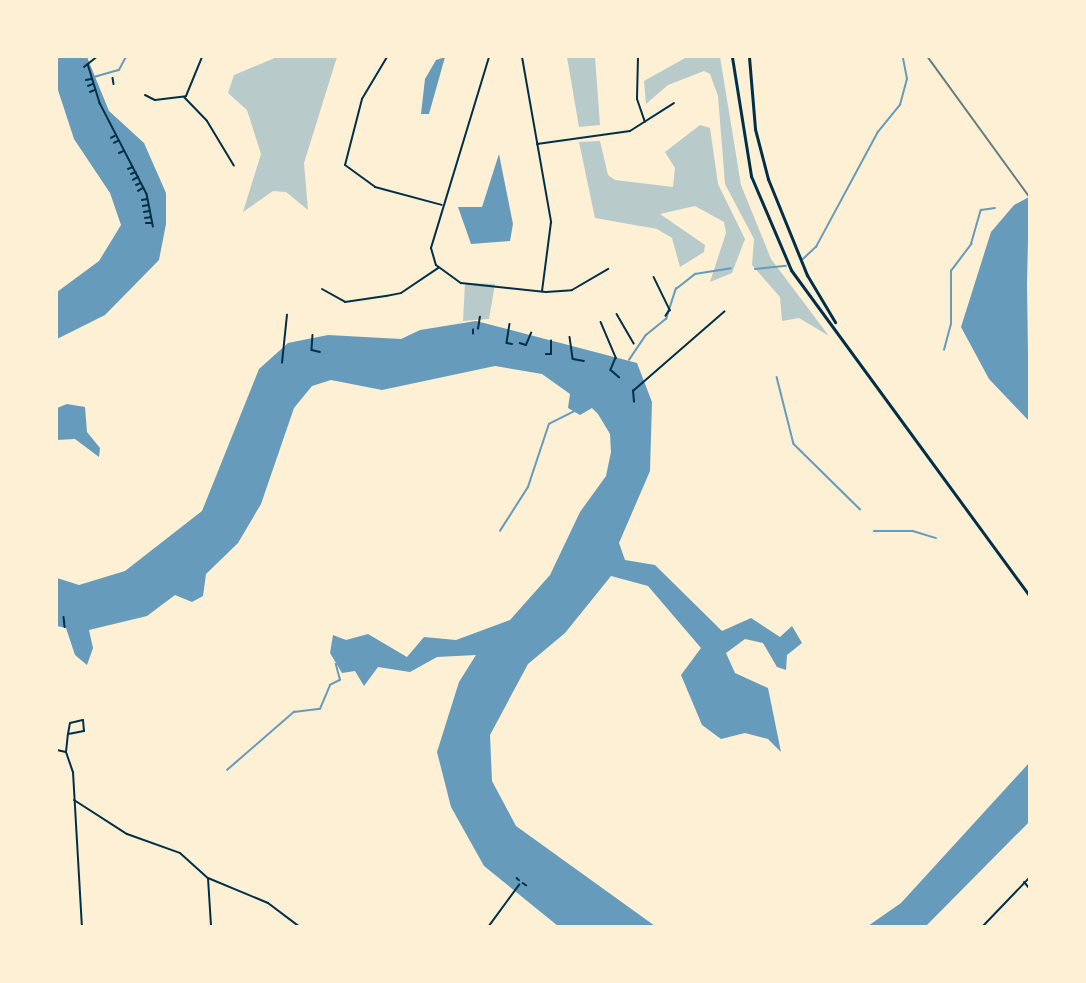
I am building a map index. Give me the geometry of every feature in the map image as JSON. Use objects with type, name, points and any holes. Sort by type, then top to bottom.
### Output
[{"type":"main road","points":[[732,57],[743,140],[766,218],[791,270],[842,334],[1029,595]]},
{"type":"main road","points":[[749,57],[755,129],[768,179],[807,275],[842,334]]},
{"type":"street","points":[[183,98],[197,80],[202,57]]},
{"type":"street","points":[[387,57],[362,99],[345,165],[375,187],[443,205]]},
{"type":"street","points":[[489,57],[431,248],[438,268],[461,283],[542,291],[572,290],[608,269]]},
{"type":"street","points":[[522,57],[551,222],[542,291]]},
{"type":"street","points":[[638,57],[637,99],[645,122]]},
{"type":"street","points":[[145,95],[155,100],[183,98],[207,121],[234,166]]},
{"type":"street","points":[[537,144],[630,131],[674,103]]},
{"type":"street","points":[[322,289],[345,302],[386,296],[401,293],[438,268]]},
{"type":"street","points":[[68,735],[84,731],[83,720],[70,723],[68,735],[66,752],[74,800],[82,926]]},
{"type":"street","points":[[57,750],[66,752]]},
{"type":"street","points":[[74,800],[127,834],[186,856],[208,878],[268,903],[298,926]]},
{"type":"street","points":[[208,878],[211,926]]},
{"type":"street","points":[[983,926],[1029,878]]},
{"type":"street","points":[[1024,882],[1029,888]]},
{"type":"path","points":[[84,67],[97,57]]},
{"type":"path","points":[[88,64],[100,103],[142,182],[153,226]]},
{"type":"path","points":[[86,80],[92,78]]},
{"type":"path","points":[[113,78],[114,84]]},
{"type":"path","points":[[88,86],[94,84]]},
{"type":"path","points":[[90,92],[96,90]]},
{"type":"path","points":[[95,105],[100,103]]},
{"type":"path","points":[[98,111],[103,108]]},
{"type":"path","points":[[100,116],[109,110]]},
{"type":"path","points":[[102,121],[108,119]]},
{"type":"path","points":[[111,138],[116,135]]},
{"type":"path","points":[[114,143],[119,140]]},
{"type":"path","points":[[117,148],[122,145]]},
{"type":"path","points":[[119,153],[125,150]]},
{"type":"path","points":[[123,158],[128,156]]},
{"type":"path","points":[[128,169],[134,166]]},
{"type":"path","points":[[131,174],[136,172]]},
{"type":"path","points":[[134,180],[139,177]]},
{"type":"path","points":[[136,185],[142,182]]},
{"type":"path","points":[[138,190],[144,188]]},
{"type":"path","points":[[142,200],[148,199]]},
{"type":"path","points":[[143,206],[149,205]]},
{"type":"path","points":[[144,212],[150,210]]},
{"type":"path","points":[[146,218],[151,216]]},
{"type":"path","points":[[146,224],[152,222]]},
{"type":"path","points":[[654,277],[670,310],[666,316]]},
{"type":"path","points":[[634,402],[633,391],[724,312]]},
{"type":"path","points":[[617,314],[634,344]]},
{"type":"path","points":[[282,363],[287,315]]},
{"type":"path","points":[[478,329],[480,317]]},
{"type":"path","points":[[601,322],[616,358],[610,370],[619,376]]},
{"type":"path","points":[[510,324],[507,343],[512,344]]},
{"type":"path","points":[[472,334],[473,330]]},
{"type":"path","points":[[520,343],[526,345],[531,333]]},
{"type":"path","points":[[313,335],[312,350],[320,352]]},
{"type":"path","points":[[570,337],[573,359],[584,361]]},
{"type":"path","points":[[546,354],[551,354],[551,341]]},
{"type":"path","points":[[64,617],[65,627]]},
{"type":"path","points":[[489,926],[519,885]]},
{"type":"shaded area","points":[[277,57],[337,57],[304,163],[308,210],[286,192],[273,191],[243,212],[261,154],[247,110],[228,93],[234,75]]},
{"type":"shaded area","points":[[567,57],[595,57],[600,125],[579,127]]},
{"type":"shaded area","points":[[687,57],[720,57],[741,185],[771,259],[829,336],[799,318],[782,321],[780,297],[752,265],[754,239],[725,184],[718,96],[710,74],[704,71],[668,85],[646,104],[644,81]]},
{"type":"shaded area","points":[[700,125],[710,128],[718,184],[745,239],[732,273],[710,282],[726,233],[724,222],[695,206],[660,214],[705,245],[704,252],[680,267],[672,238],[657,229],[595,218],[579,142],[600,141],[608,175],[615,180],[673,187],[675,168],[665,152]]},
{"type":"shaded area","points":[[465,283],[495,284],[489,319],[463,321]]},
{"type":"water","points":[[57,57],[87,57],[109,111],[144,143],[166,193],[166,224],[159,260],[105,315],[57,339],[57,292],[99,261],[121,225],[110,193],[74,139],[57,87]]},
{"type":"water","points":[[445,57],[429,114],[421,114],[425,79],[436,60]]},
{"type":"water","points":[[499,154],[513,224],[510,241],[471,244],[458,207],[482,207]]},
{"type":"water","points":[[1029,197],[1027,284],[1029,421],[989,379],[961,327],[991,232],[1014,205]]},
{"type":"water","points":[[476,321],[637,363],[652,402],[650,471],[619,543],[625,560],[655,565],[722,631],[751,618],[780,637],[792,626],[802,643],[787,655],[786,670],[777,667],[763,643],[745,639],[726,653],[735,673],[768,688],[781,752],[768,739],[745,733],[721,739],[702,725],[681,675],[701,648],[648,586],[611,576],[565,633],[528,664],[490,735],[492,781],[516,826],[655,926],[558,926],[484,866],[451,807],[437,752],[459,682],[476,655],[437,657],[410,672],[378,667],[364,686],[355,671],[342,673],[330,653],[333,635],[346,640],[368,634],[407,657],[424,637],[456,640],[510,620],[550,575],[580,512],[606,476],[611,452],[610,434],[598,414],[592,408],[580,415],[568,408],[570,394],[542,374],[495,366],[382,390],[331,380],[312,386],[294,408],[261,504],[238,543],[206,574],[203,596],[192,602],[175,595],[147,616],[89,630],[93,648],[87,665],[75,655],[66,628],[57,626],[57,578],[79,585],[125,571],[202,511],[259,369],[288,343],[328,335],[401,339],[420,330]]},
{"type":"water","points":[[67,404],[85,407],[87,432],[100,448],[99,457],[75,439],[57,440],[57,408]]},
{"type":"water","points":[[1029,763],[1029,822],[927,925],[868,926],[901,903]]},
{"type":"waterway","points":[[94,77],[119,70],[126,57]]},
{"type":"waterway","points":[[803,259],[816,247],[878,132],[900,105],[907,79],[903,59]]},
{"type":"waterway","points":[[944,350],[951,324],[951,271],[971,244],[981,210],[995,208]]},
{"type":"waterway","points":[[755,269],[786,266]]},
{"type":"waterway","points":[[629,360],[646,335],[666,319],[676,289],[695,274],[731,268]]},
{"type":"waterway","points":[[777,377],[794,444],[860,509]]},
{"type":"waterway","points":[[500,531],[528,487],[549,424],[574,411]]},
{"type":"waterway","points":[[874,531],[913,531],[936,538]]},
{"type":"waterway","points":[[227,770],[294,712],[320,709],[330,685],[340,680],[336,665]]},
{"type":"railway","points":[[928,57],[1029,196]]}]
